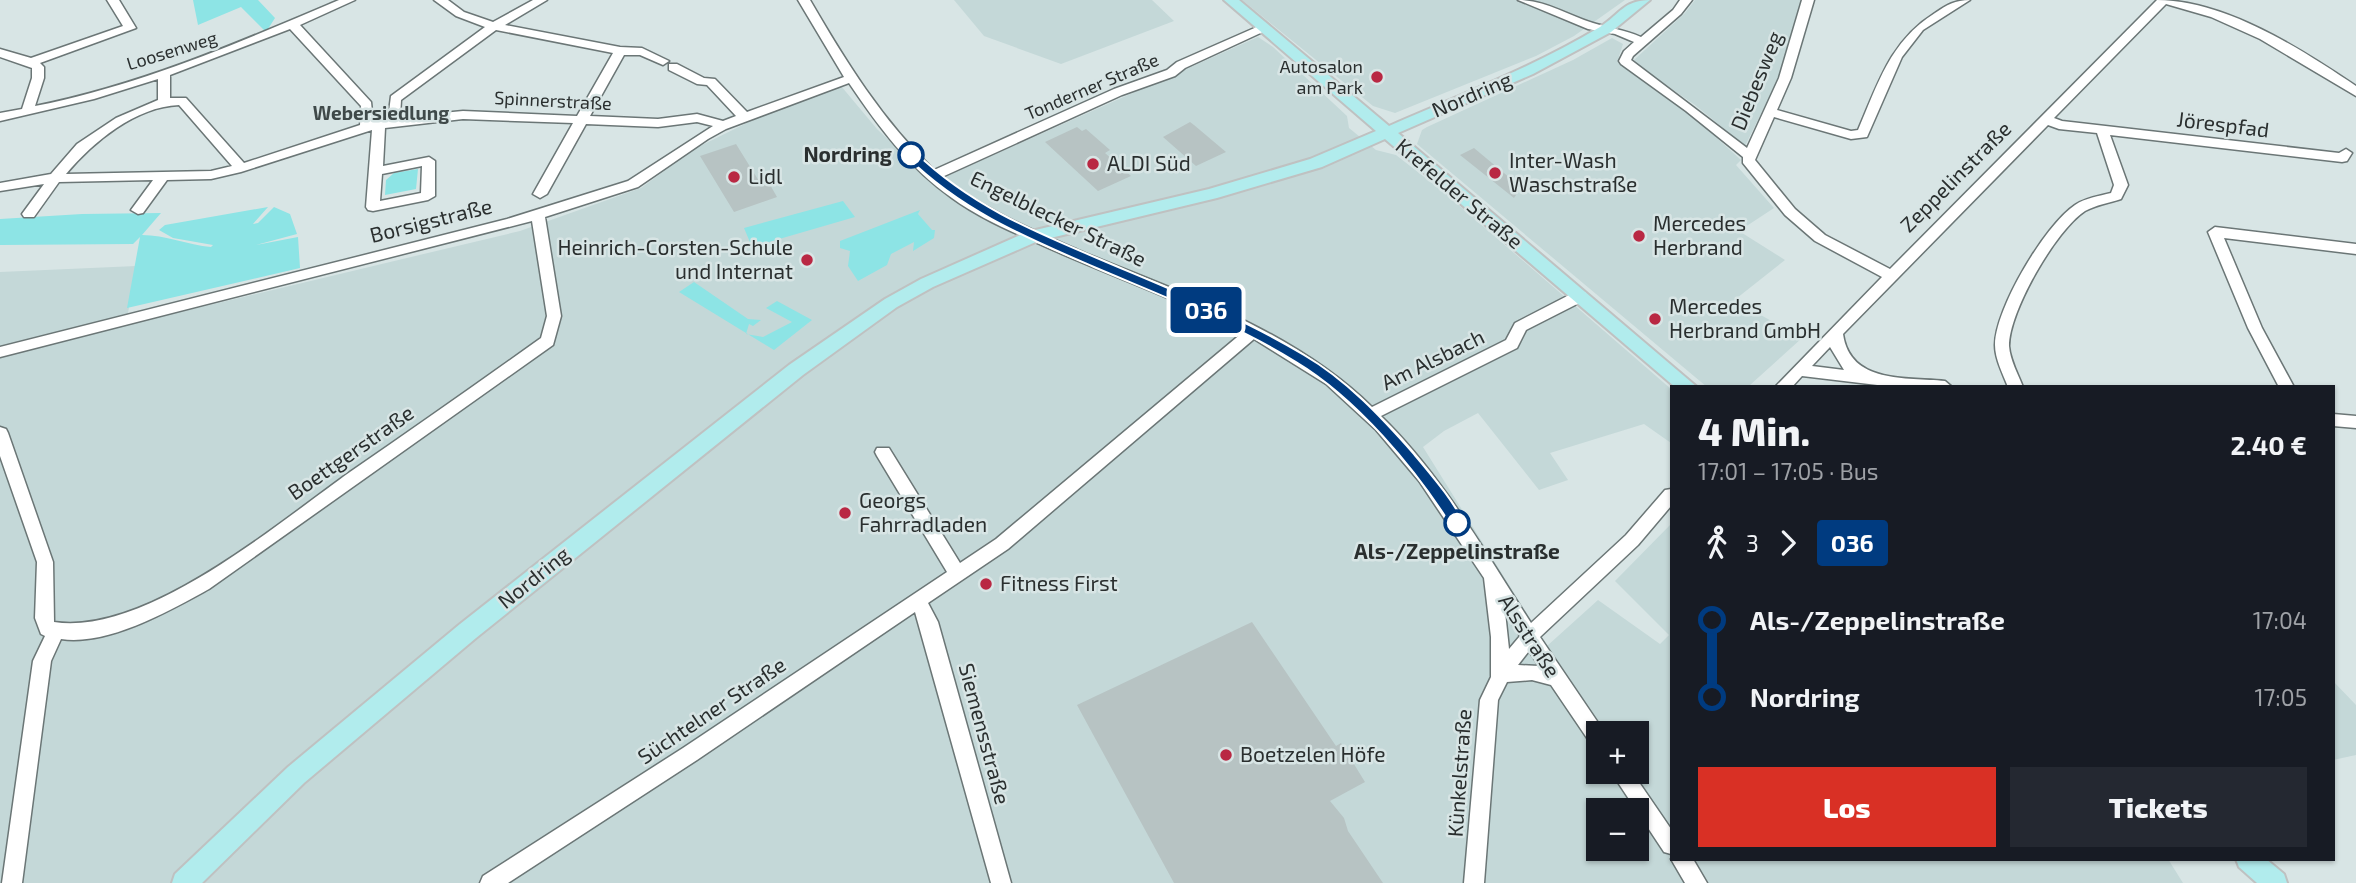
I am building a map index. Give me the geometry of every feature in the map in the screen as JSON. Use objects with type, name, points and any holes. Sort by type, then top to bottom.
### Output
[{"type":"main road","name":"Krefelder Straße","points":[[1231,0],[1686,385]]},
{"type":"main road","name":"Nordring","points":[[184,883],[242,824],[348,730],[642,491],[803,364],[927,282],[1033,236],[1211,194],[1316,163],[1528,71],[1606,29],[1643,0]]},
{"type":"main road","points":[[2250,861],[2275,883]]},
{"type":"street","points":[[32,62],[130,28],[113,0]]},
{"type":"street","name":"Loosenweg","points":[[0,117],[27,112],[222,54],[349,0]]},
{"type":"street","points":[[439,0],[460,14],[494,26],[620,51],[642,52],[701,81],[711,82],[744,117]]},
{"type":"street","points":[[394,122],[395,99],[494,26],[541,0]]},
{"type":"street","name":"Engelblecker Straße","points":[[804,0],[852,78],[910,154],[933,176],[971,204],[1033,236],[1253,332]]},
{"type":"street","points":[[1524,0],[1592,27],[1641,41]]},
{"type":"street","points":[[1686,0],[1677,12],[1625,57],[1628,65],[1690,108],[1748,155]]},
{"type":"street","name":"Diebesweg","points":[[1808,0],[1786,78],[1748,155],[1750,165],[1790,212],[1820,238],[1890,275]]},
{"type":"street","points":[[1770,112],[1851,135],[1863,134],[1896,56],[1919,28],[1964,0]]},
{"type":"street","points":[[2164,0],[2247,29],[2302,56],[2356,92]]},
{"type":"street","name":"Zeppelinstraße","points":[[1786,381],[2164,0]]},
{"type":"street","points":[[293,24],[368,104],[373,126],[376,171],[373,207],[428,196],[429,161],[376,171]]},
{"type":"street","name":"Tonderner Straße","points":[[933,176],[1118,92],[1171,73],[1181,65],[1263,28]]},
{"type":"street","points":[[541,194],[620,51]]},
{"type":"street","points":[[0,53],[32,62],[38,67],[38,78],[27,112]]},
{"type":"street","points":[[164,72],[164,102]]},
{"type":"street","name":"Borsigstraße","points":[[0,352],[538,214],[633,184],[703,136],[744,117],[852,78]]},
{"type":"street","points":[[29,214],[82,147],[120,121],[164,102],[182,101],[241,168]]},
{"type":"street","points":[[2015,385],[2002,346],[2007,318],[2031,271],[2057,232],[2078,210],[2091,202],[2116,197],[2121,185],[2098,129],[2078,122],[2061,103]]},
{"type":"street","name":"Spinnerstraße","points":[[0,187],[55,178],[211,175],[268,161],[373,126],[463,115],[658,123],[697,118],[715,121],[722,127]]},
{"type":"street","name":"Jörespfad","points":[[2046,118],[2059,125],[2342,158],[2346,153]]},
{"type":"street","points":[[138,210],[164,175]]},
{"type":"street","name":"Boettgerstraße","points":[[56,631],[79,633],[139,615],[178,599],[220,573],[548,341],[554,316],[538,214]]},
{"type":"street","points":[[2286,385],[2255,328],[2214,232],[2356,249]]},
{"type":"street","name":"Am Alsbach","points":[[1371,414],[1512,344],[1520,327],[1580,296]]},
{"type":"street","name":"Alsstraße","points":[[1253,332],[1302,359],[1371,414],[1437,491],[1586,721]]},
{"type":"street","name":"Süchtelner Straße","points":[[490,883],[690,754],[1002,544],[1253,332]]},
{"type":"street","points":[[1835,332],[1837,350],[1843,362],[1867,379]]},
{"type":"street","points":[[1786,381],[1867,379],[1926,385]]},
{"type":"street","points":[[0,433],[46,562],[44,618],[47,629],[56,631],[42,661],[12,883]]},
{"type":"street","points":[[883,452],[957,574]]},
{"type":"street","points":[[1528,635],[1631,540],[1670,496]]},
{"type":"street","points":[[1491,575],[1500,637],[1499,674],[1532,672],[1556,678]]},
{"type":"street","name":"Siemensstraße","points":[[918,600],[929,622],[1001,883]]},
{"type":"street","name":"Künkelstraße","points":[[1474,883],[1489,700],[1499,674],[1528,635]]},
{"type":"street","points":[[1629,784],[1670,844]]},
{"type":"street","points":[[1682,861],[1697,883]]},
{"type":"shaded area","points":[[193,0],[258,0],[275,18],[266,32],[241,7],[198,25]]},
{"type":"shaded area","points":[[954,0],[1152,0],[1174,21],[1061,64],[984,36]]},
{"type":"shaded area","points":[[1242,0],[1625,0],[1574,36],[1536,56],[1395,113],[1373,106]]},
{"type":"shaded area","points":[[1695,0],[1803,0],[1779,77],[1745,146],[1695,105],[1637,65],[1634,60],[1685,13]]},
{"type":"shaded area","points":[[1258,37],[1273,47],[1347,116],[1349,128],[1376,150],[1396,155],[1446,194],[1670,388],[1670,442],[1644,424],[1550,453],[1568,480],[1539,490],[1478,413],[1444,431],[1423,447],[1547,646],[1598,600],[1660,644],[1669,635],[1615,581],[1670,525],[1670,861],[2169,861],[2183,883],[0,883],[0,272],[136,266],[126,325],[520,231],[641,188],[694,149],[757,118],[841,86],[877,129],[933,182]]},
{"type":"shaded area","points":[[1612,38],[1623,44],[1620,62],[1696,119],[1741,160],[1736,165],[1774,208],[1739,231],[1785,260],[1737,298],[1750,309],[1802,338],[1750,385],[1705,385],[1417,144],[1422,130],[1427,127],[1573,60]]},
{"type":"shaded area","points":[[418,169],[416,189],[385,195],[386,180],[394,173]]},
{"type":"shaded area","points":[[843,201],[855,217],[752,247],[744,228]]},
{"type":"shaded area","points":[[268,207],[253,224],[258,223],[274,207],[290,214],[297,234],[256,245],[298,237],[300,268],[127,308],[140,237],[133,244],[0,245],[0,219],[161,213],[142,235],[211,247],[213,245],[173,238],[159,230],[165,225]]},
{"type":"shaded area","points":[[920,210],[918,214],[935,230],[934,238],[913,251],[914,242],[891,254],[887,265],[858,281],[848,266],[850,251],[840,248],[840,241]]},
{"type":"shaded area","points":[[694,282],[748,319],[761,320],[753,326],[749,324],[746,333],[679,292]]},
{"type":"shaded area","points":[[777,301],[812,320],[774,350],[749,334],[763,337],[792,322],[766,308]]},
{"type":"shaded area","points":[[2335,683],[2356,705],[2356,755],[2335,760]]},
{"type":"building","points":[[1190,122],[1226,152],[1196,166],[1163,137]]},
{"type":"building","name":"ALDI Süd","points":[[1077,127],[1082,131],[1086,129],[1110,150],[1105,153],[1131,176],[1098,191],[1045,142]]},
{"type":"building","name":"Lidl","points":[[736,144],[762,186],[769,183],[777,197],[734,212],[700,156]]},
{"type":"building","name":"Inter-Wash Waschstraße","points":[[1474,148],[1516,183],[1520,189],[1514,198],[1460,155]]},
{"type":"building","name":"Boetzelen Höfe","points":[[1252,622],[1336,746],[1341,743],[1365,782],[1330,801],[1344,818],[1348,831],[1383,883],[1174,883],[1077,705]]},
{"type":"bus line","name":"036","points":[[911,155],[955,194],[971,204],[1033,236],[1217,315],[1302,359],[1371,414],[1437,491],[1457,523]]},
{"type":"place","name":"Autosalon am Park","points":[[1377,77]]},
{"type":"place","name":"Nordring","points":[[911,155]]},
{"type":"place","name":"ALDI Süd","points":[[1093,164]]},
{"type":"place","name":"Inter-Wash Waschstraße","points":[[1495,173]]},
{"type":"place","name":"Lidl","points":[[734,177]]},
{"type":"place","name":"Mercedes Herbrand","points":[[1639,236]]},
{"type":"place","name":"Heinrich-Corsten-Schule und Internat","points":[[807,260]]},
{"type":"place","name":"Mercedes Herbrand GmbH","points":[[1655,319]]},
{"type":"place","name":"Georgs Fahrradladen","points":[[845,513]]},
{"type":"place","name":"Als-/Zeppelinstraße","points":[[1457,523]]},
{"type":"place","name":"Fitness First","points":[[986,584]]},
{"type":"place","name":"Boetzelen Höfe","points":[[1226,755]]},
{"type":"district","name":"Webersiedlung","points":[[381,113]]}]
